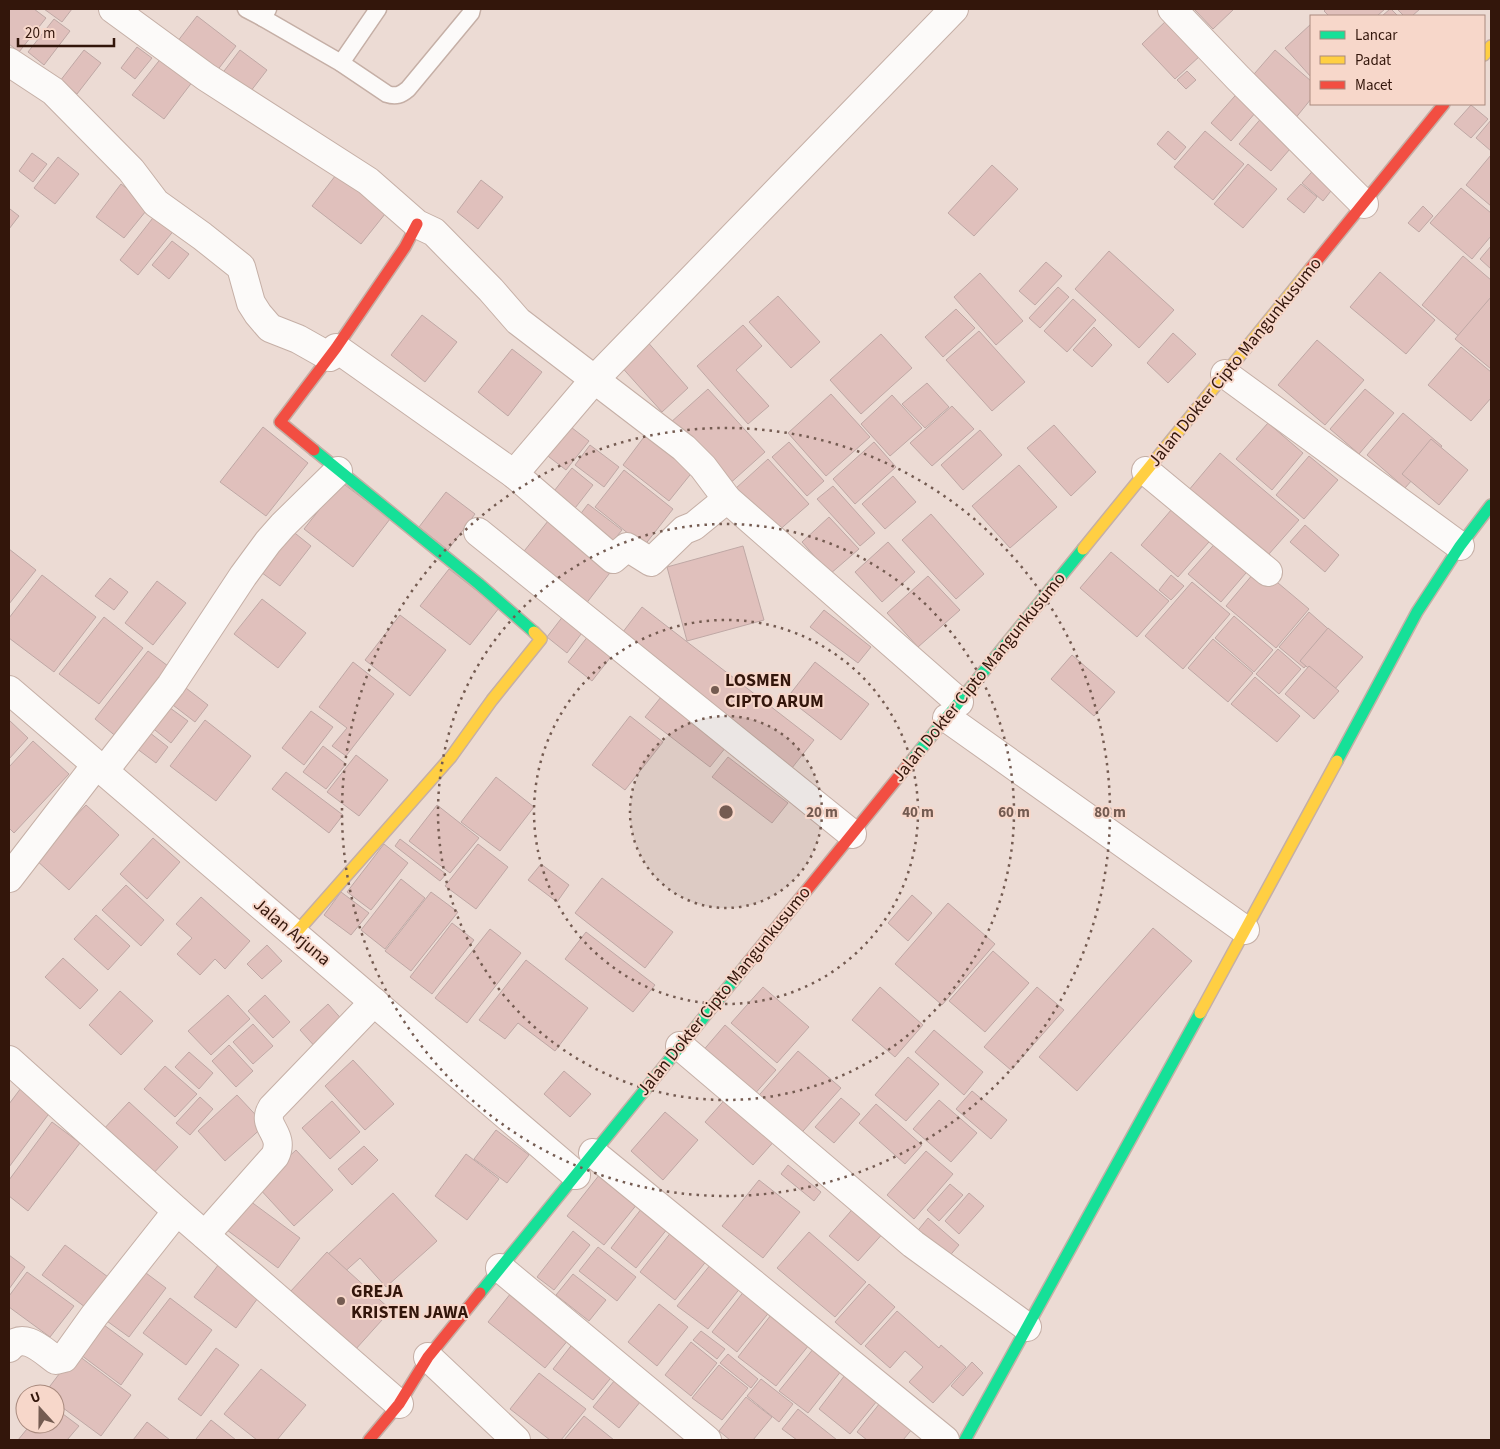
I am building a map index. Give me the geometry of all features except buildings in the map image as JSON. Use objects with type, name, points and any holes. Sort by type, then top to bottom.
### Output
[{"type":"street","points":[[113,9],[206,77],[368,181],[417,224],[434,232],[491,290],[518,321],[684,448],[704,467],[727,500],[953,710],[1245,930]]},
{"type":"street","points":[[514,474],[594,380],[954,9]]},
{"type":"street","points":[[1172,9],[1364,204]]},
{"type":"street","points":[[9,62],[53,91],[131,170],[156,203],[241,267],[251,303],[270,328],[333,352],[514,474],[613,559],[627,547],[650,562],[684,530],[694,526],[727,500]]},
{"type":"street","name":"Jalan Dokter Cipto Mangunkusumo","points":[[369,1440],[400,1404],[428,1358],[500,1268],[1443,105]]},
{"type":"street","points":[[295,934],[451,757],[492,700],[541,639],[480,584],[338,471],[280,422],[333,352],[405,247],[417,224]]},
{"type":"street","points":[[1226,374],[1460,546]]},
{"type":"street","points":[[9,878],[171,685],[243,576],[268,542],[338,471]]},
{"type":"street","points":[[1146,471],[1268,572]]},
{"type":"street","points":[[965,1440],[1417,612],[1460,546],[1491,505]]},
{"type":"street","points":[[478,532],[852,834]]},
{"type":"street","name":"Jalan Arjuna","points":[[9,690],[576,1175]]},
{"type":"street","points":[[205,1234],[275,1156],[279,1146],[268,1119],[268,1114],[272,1108],[374,1002]]},
{"type":"street","points":[[680,1046],[913,1244],[1027,1327]]},
{"type":"street","points":[[9,1060],[177,1211],[400,1404]]},
{"type":"street","points":[[594,1153],[945,1440]]},
{"type":"street","points":[[9,1348],[14,1342],[24,1340],[34,1344],[56,1360],[64,1358],[94,1316],[177,1211]]},
{"type":"street","points":[[500,1268],[707,1440]]},
{"type":"street","points":[[428,1358],[516,1440]]},
{"type":"lane","points":[[246,9],[266,13],[387,94],[394,96],[408,89],[472,9]]},
{"type":"lane","points":[[341,63],[378,9]]},
{"type":"traffic: fast","points":[[314,450],[479,584],[534,632]]},
{"type":"traffic: fast","points":[[1337,761],[1417,612],[1460,546],[1491,505]]},
{"type":"traffic: fast","points":[[908,765],[1083,549]]},
{"type":"traffic: fast","points":[[480,1293],[747,964]]},
{"type":"traffic: fast","points":[[965,1440],[1200,1013]]},
{"type":"traffic: slow","points":[[1485,54],[1491,46]]},
{"type":"traffic: slow","points":[[1083,549],[1311,268]]},
{"type":"traffic: slow","points":[[295,934],[451,757],[492,700],[541,639],[534,632]]},
{"type":"traffic: slow","points":[[1200,1013],[1337,761]]},
{"type":"traffic: jam","points":[[1311,268],[1443,105]]},
{"type":"traffic: jam","points":[[314,450],[280,422],[336,348],[405,247],[417,224]]},
{"type":"traffic: jam","points":[[747,964],[908,765]]},
{"type":"traffic: jam","points":[[369,1440],[399,1404],[428,1357],[480,1293]]},
{"type":"place","name":"LOSMEN CIPTO ARUM","points":[[715,690]]},
{"type":"place","name":"GREJA KRISTEN JAWA","points":[[341,1301]]}]
